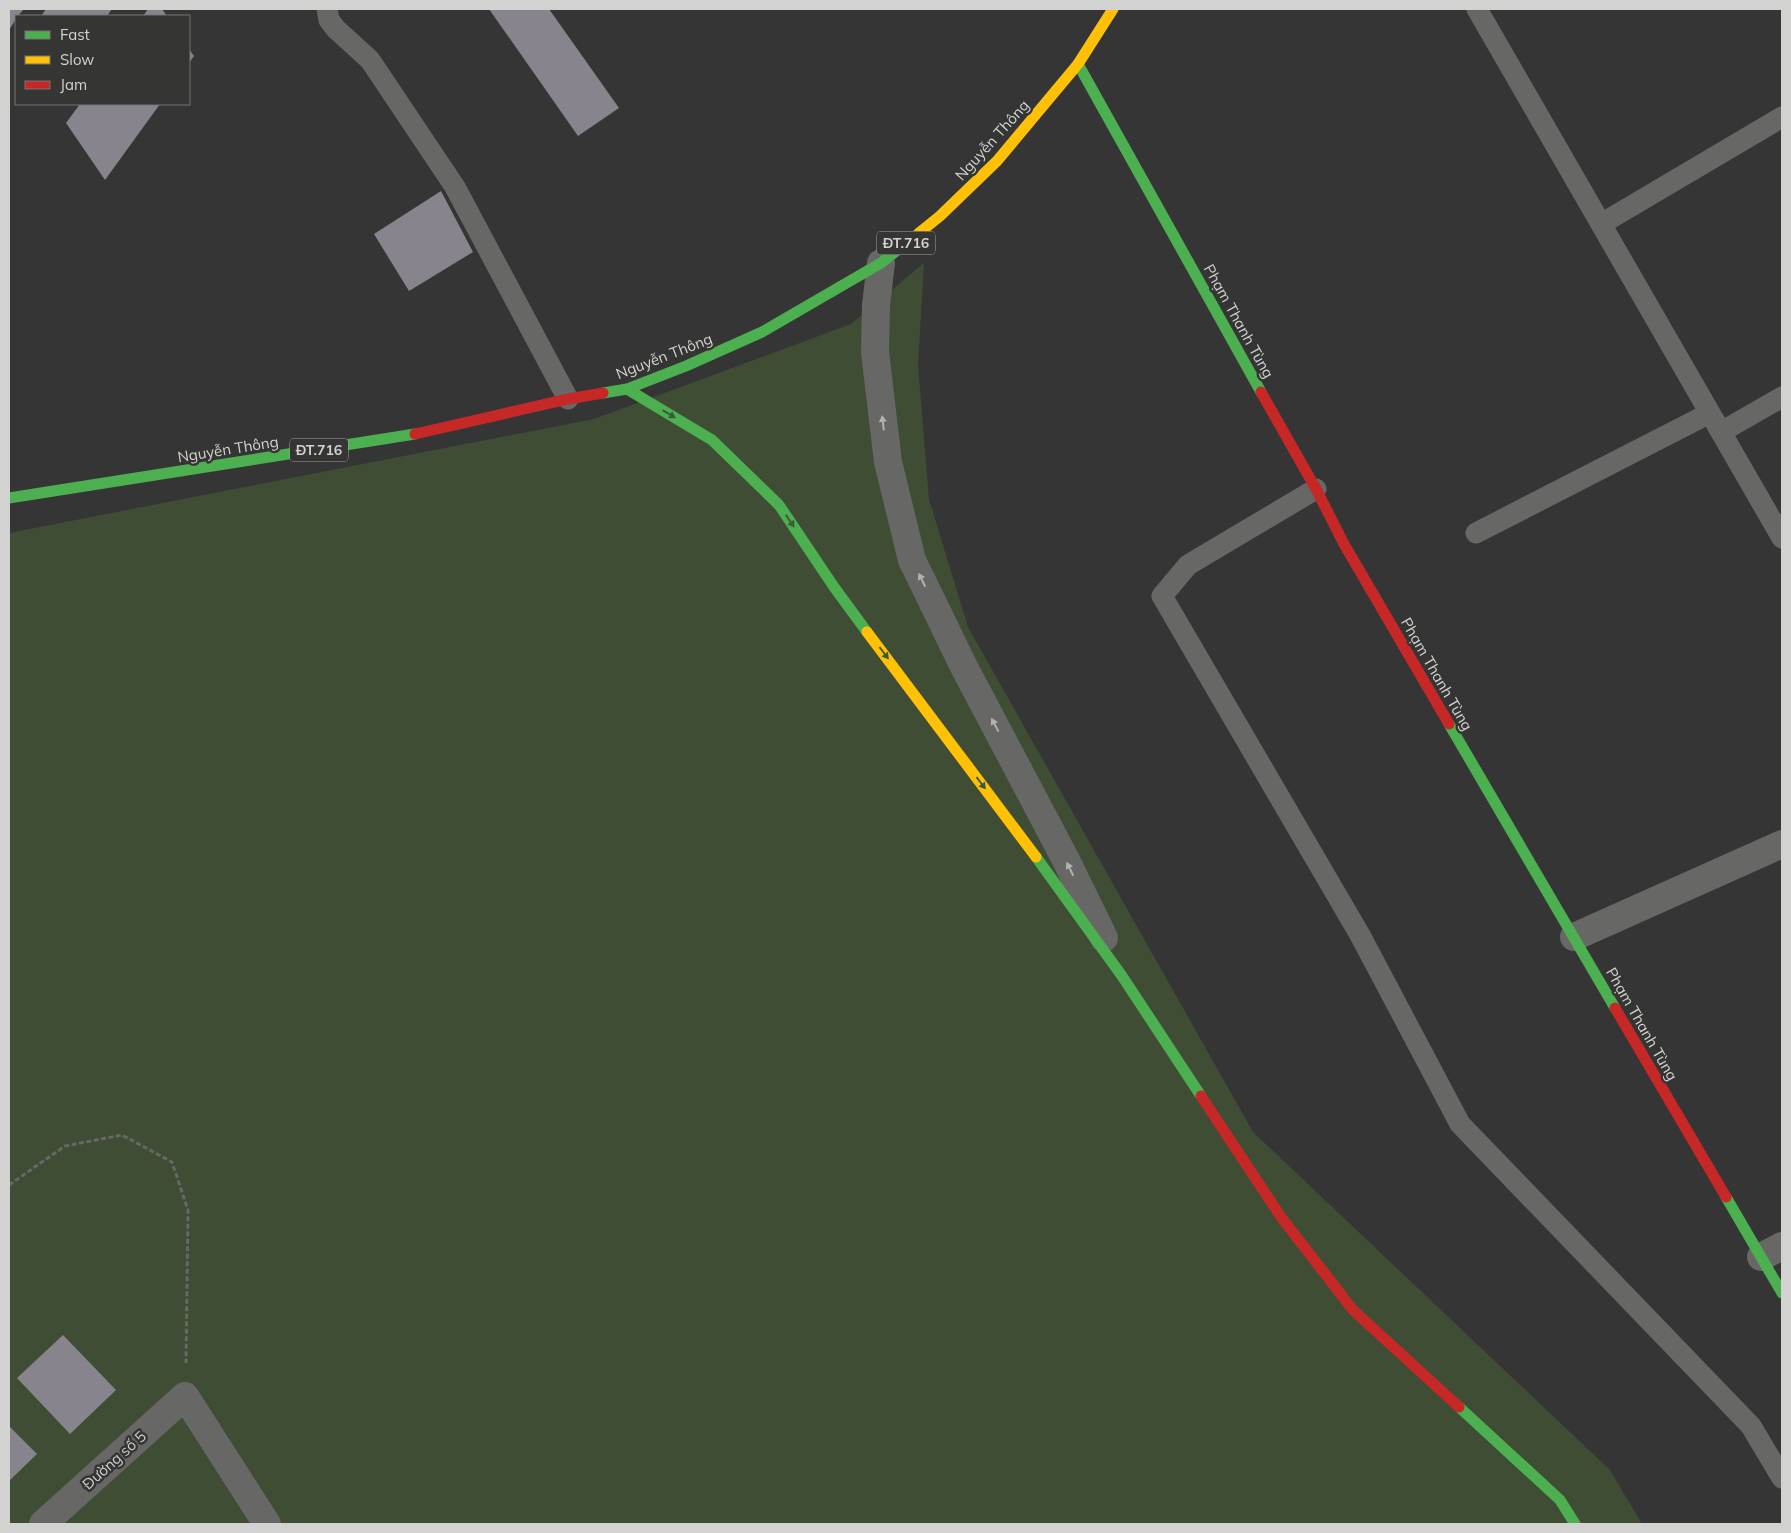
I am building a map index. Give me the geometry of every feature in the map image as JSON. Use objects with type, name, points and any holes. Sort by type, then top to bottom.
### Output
[{"type":"street","name":"Nguyễn Thông","points":[[9,498],[403,438],[568,399],[627,389],[686,366],[762,332],[881,263],[940,216],[996,161],[1078,64],[1113,9]]},
{"type":"street","name":"Phạm Thanh Tùng","points":[[1078,64],[1316,489],[1344,544],[1574,937],[1772,1251],[1782,1293]]},
{"type":"street","points":[[881,263],[876,306],[875,352],[888,462],[912,560],[964,667],[1066,860],[1122,976]]},
{"type":"street","points":[[627,389],[712,440],[779,506],[834,587],[1028,846],[1122,976],[1281,1217],[1353,1310],[1560,1500],[1575,1524]]},
{"type":"street","points":[[1574,937],[1782,844]]},
{"type":"street","points":[[184,1396],[267,1524]]},
{"type":"street","name":"Đường số 5","points":[[43,1524],[184,1396]]},
{"type":"lane","points":[[326,9],[329,20],[336,30],[370,60],[455,187],[568,399]]},
{"type":"lane","points":[[1476,9],[1782,538]]},
{"type":"lane","points":[[1601,224],[1782,117]]},
{"type":"lane","points":[[1721,432],[1782,397]]},
{"type":"lane","points":[[1476,533],[1710,413]]},
{"type":"lane","points":[[1316,489],[1188,565],[1162,596],[1360,935],[1460,1124],[1751,1426],[1782,1478]]},
{"type":"path","points":[[9,1185],[65,1146],[122,1135],[172,1162],[188,1210],[184,1396]]},
{"type":"green space","points":[[924,263],[918,365],[929,499],[968,627],[1253,1132],[1610,1470],[1642,1524],[9,1524],[9,533],[594,419],[851,324]]},
{"type":"building","points":[[9,9],[24,9],[19,15],[15,15],[15,21],[9,30]]},
{"type":"building","points":[[46,9],[112,9],[108,15],[42,15]]},
{"type":"building","points":[[148,9],[162,9],[166,15],[144,15]]},
{"type":"building","points":[[489,9],[549,9],[619,108],[578,136]]},
{"type":"building","points":[[190,50],[194,56],[190,62]]},
{"type":"building","points":[[79,105],[159,105],[105,180],[66,123]]},
{"type":"building","points":[[441,191],[473,252],[409,291],[374,234]]},
{"type":"building","points":[[63,1335],[116,1390],[70,1434],[17,1378]]},
{"type":"building","points":[[9,1426],[37,1454],[9,1481]]},
{"type":"traffic: fast","points":[[1078,64],[1261,392]]},
{"type":"traffic: fast","points":[[603,393],[627,389],[686,366],[762,332],[881,263],[919,233]]},
{"type":"traffic: fast","points":[[627,389],[712,440],[779,505],[867,632]]},
{"type":"traffic: fast","points":[[9,498],[415,434]]},
{"type":"traffic: fast","points":[[1449,724],[1615,1008]]},
{"type":"traffic: fast","points":[[1036,857],[1122,976],[1201,1096]]},
{"type":"traffic: fast","points":[[1726,1197],[1782,1293]]},
{"type":"traffic: fast","points":[[1459,1407],[1560,1500],[1575,1524]]},
{"type":"traffic: slow","points":[[919,233],[940,216],[997,161],[1078,64],[1113,9]]},
{"type":"traffic: slow","points":[[867,632],[1036,857]]},
{"type":"traffic: jam","points":[[1261,392],[1316,489],[1344,544],[1449,724]]},
{"type":"traffic: jam","points":[[415,434],[568,399],[603,393]]},
{"type":"traffic: jam","points":[[1615,1008],[1726,1197]]},
{"type":"traffic: jam","points":[[1201,1096],[1281,1217],[1353,1310],[1459,1407]]}]
